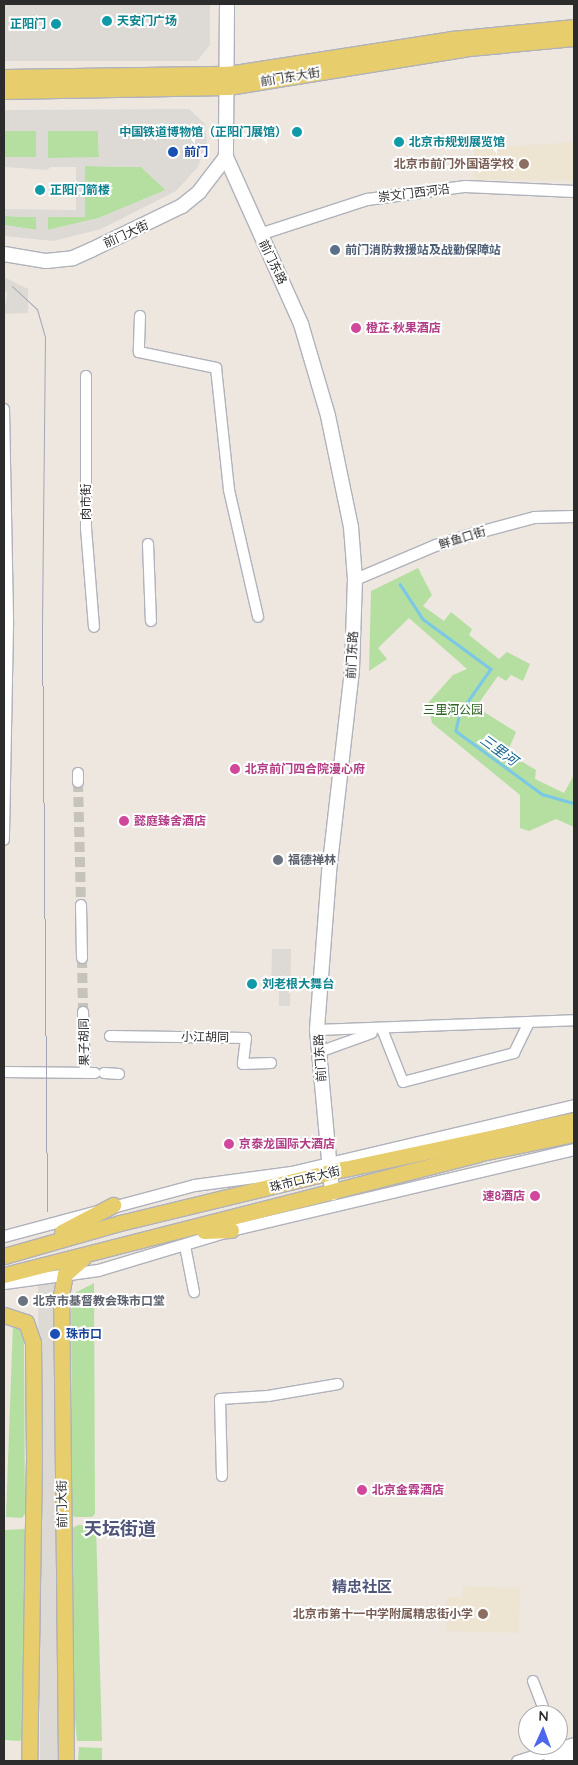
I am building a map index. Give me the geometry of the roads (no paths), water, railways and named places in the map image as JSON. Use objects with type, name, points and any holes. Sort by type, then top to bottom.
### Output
[{"type":"main road","points":[[226,157],[228,81],[227,4]]},
{"type":"main road","name":"前门东大街","points":[[4,77],[228,81],[443,40],[574,27]]},
{"type":"main road","name":"前门东大街","points":[[4,91],[228,81],[468,48],[574,38]]},
{"type":"main road","name":"前门东路","points":[[226,157],[301,324],[317,375],[345,490],[355,579],[352,670],[328,873],[317,1030],[328,1168],[332,1193]]},
{"type":"main road","name":"前门大街","points":[[4,254],[24,260],[59,260],[99,247],[182,206],[199,192],[226,157]]},
{"type":"main road","name":"珠市口东大街","points":[[36,1246],[120,1223],[244,1195],[328,1168],[368,1164],[574,1120]]},
{"type":"main road","name":"珠市口东大街","points":[[4,1275],[332,1193],[477,1154],[574,1134]]},
{"type":"main road","points":[[368,1164],[371,1182]]},
{"type":"main road","points":[[244,1195],[291,1172]]},
{"type":"main road","points":[[4,1256],[36,1246],[113,1205]]},
{"type":"main road","points":[[170,1232],[231,1230]]},
{"type":"main road","points":[[64,1274],[84,1256]]},
{"type":"main road","name":"前门大街","points":[[64,1274],[61,1296],[66,1761]]},
{"type":"main road","points":[[4,1315],[26,1322],[33,1342],[34,1459],[29,1761]]},
{"type":"street","name":"崇文门西河沿","points":[[259,234],[367,199],[465,186],[574,191]]},
{"type":"street","points":[[140,316],[139,352],[216,368],[229,490],[258,617]]},
{"type":"street","name":"肉市街","points":[[86,376],[86,528],[94,627]]},
{"type":"street","points":[[4,409],[8,484],[4,840]]},
{"type":"street","name":"鲜鱼口街","points":[[355,579],[435,545],[478,532],[534,517],[574,516]]},
{"type":"street","points":[[148,544],[151,621]]},
{"type":"street","points":[[81,905],[82,958]]},
{"type":"street","name":"果子胡同","points":[[83,1012],[95,1073]]},
{"type":"street","points":[[382,1029],[403,1082],[514,1053],[529,1022]]},
{"type":"street","points":[[317,1030],[529,1022],[573,1023]]},
{"type":"street","points":[[319,1052],[382,1029]]},
{"type":"street","name":"小江胡同","points":[[110,1036],[246,1038],[243,1064],[271,1063]]},
{"type":"street","points":[[4,1072],[119,1074]]},
{"type":"street","name":"珠市口东大街","points":[[4,1236],[113,1205],[194,1185],[328,1168],[574,1106]]},
{"type":"street","points":[[4,1283],[98,1270],[185,1246],[231,1230],[574,1149]]},
{"type":"street","points":[[185,1246],[194,1292]]},
{"type":"street","points":[[222,1476],[220,1399],[268,1396],[338,1384]]},
{"type":"street","points":[[533,1681],[542,1705]]},
{"type":"street","points":[[517,1761],[574,1742]]},
{"type":"street","points":[[549,1761],[574,1753]]},
{"type":"waterway","name":"三里河","points":[[400,584],[423,619],[491,669],[460,713],[456,731],[542,794],[574,803]]},
{"type":"tunnel","points":[[78,782],[81,905]]},
{"type":"tunnel","points":[[82,958],[83,1012]]},
{"type":"tram line","points":[[12,286],[37,309],[45,337],[42,625],[47,1211]]},
{"type":"place","name":"天安门广场","points":[[107,21]]},
{"type":"place","name":"正阳门","points":[[56,24]]},
{"type":"place","name":"中国铁道博物馆（正阳门展馆）","points":[[297,132]]},
{"type":"place","name":"北京市规划展览馆","points":[[399,142]]},
{"type":"place","name":"前门","points":[[173,152]]},
{"type":"place","name":"北京市前门外国语学校","points":[[524,164]]},
{"type":"place","name":"正阳门箭楼","points":[[40,190]]},
{"type":"place","name":"前门消防救援站及战勤保障站","points":[[335,250]]},
{"type":"place","name":"橙芷·秋果酒店","points":[[356,328]]},
{"type":"place","name":"北京前门四合院漫心府","points":[[235,769]]},
{"type":"place","name":"懿庭臻舍酒店","points":[[124,821]]},
{"type":"place","name":"福德禅林","points":[[278,860]]},
{"type":"place","name":"刘老根大舞台","points":[[252,984]]},
{"type":"place","name":"京泰龙国际大酒店","points":[[229,1144]]},
{"type":"place","name":"速8酒店","points":[[535,1196]]},
{"type":"place","name":"北京市基督教会珠市口堂","points":[[23,1301]]},
{"type":"place","name":"珠市口","points":[[55,1334]]},
{"type":"place","name":"北京金霖酒店","points":[[362,1490]]},
{"type":"place","name":"北京市第十一中学附属精忠街小学","points":[[483,1614]]},
{"type":"district","name":"天坛街道","points":[[120,1529]]},
{"type":"district","name":"精忠社区","points":[[362,1587]]},
{"type":"park label","name":"三里河公园","points":[[453,710]]}]
